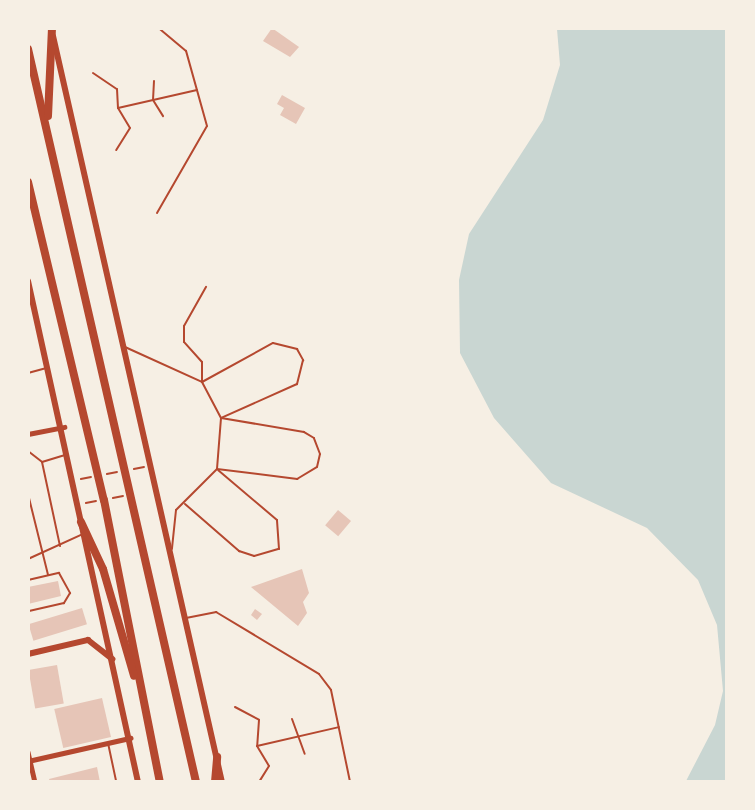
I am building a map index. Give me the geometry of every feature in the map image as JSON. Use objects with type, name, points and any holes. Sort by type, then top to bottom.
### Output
[{"type":"main road","points":[[48,126],[52,29]]},
{"type":"main road","points":[[28,49],[128,471],[196,782]]},
{"type":"main road","points":[[28,182],[104,500],[160,782]]},
{"type":"main road","points":[[81,522],[103,569],[149,725]]},
{"type":"main road","points":[[215,782],[217,757]]},
{"type":"street","points":[[52,29],[222,782]]},
{"type":"street","points":[[28,281],[64,427],[83,534],[114,662],[138,782]]},
{"type":"street","points":[[28,434],[64,427]]},
{"type":"street","points":[[28,654],[88,640],[114,662]]},
{"type":"street","points":[[29,761],[130,738]]},
{"type":"street","points":[[28,752],[35,782]]},
{"type":"lane","points":[[157,213],[207,126],[186,51],[159,28]]},
{"type":"lane","points":[[93,73],[117,89],[118,108],[130,128],[116,150]]},
{"type":"lane","points":[[154,81],[153,100],[163,116]]},
{"type":"lane","points":[[118,108],[197,90]]},
{"type":"lane","points":[[172,558],[172,518],[217,469],[221,418],[202,382],[202,362],[184,342],[184,326],[206,287]]},
{"type":"lane","points":[[28,317],[37,315]]},
{"type":"lane","points":[[202,382],[273,343],[297,349],[303,360],[297,384],[221,418]]},
{"type":"lane","points":[[123,345],[202,382]]},
{"type":"lane","points":[[28,373],[49,368]]},
{"type":"lane","points":[[217,469],[297,479],[317,467],[320,454],[314,438],[304,432],[221,418]]},
{"type":"lane","points":[[28,452],[42,462],[60,546]]},
{"type":"lane","points":[[42,462],[68,454]]},
{"type":"lane","points":[[185,504],[239,551],[254,556],[279,549],[277,520],[217,469]]},
{"type":"lane","points":[[28,494],[48,575]]},
{"type":"lane","points":[[28,559],[42,556],[83,534]]},
{"type":"lane","points":[[28,580],[48,575],[64,575],[68,599],[28,610]]},
{"type":"lane","points":[[185,619],[216,612],[319,674],[331,690],[350,782]]},
{"type":"lane","points":[[235,707],[259,720],[257,746],[268,765],[259,782]]},
{"type":"lane","points":[[292,719],[296,736],[305,754]]},
{"type":"lane","points":[[257,746],[339,727]]},
{"type":"lane","points":[[108,743],[116,782]]},
{"type":"path","points":[[74,481],[150,465]]},
{"type":"path","points":[[78,505],[133,495]]},
{"type":"shaded area","points":[[557,29],[726,29],[726,781],[686,781],[715,725],[723,691],[717,625],[698,580],[647,528],[551,483],[494,418],[460,353],[459,280],[469,234],[543,120],[560,65]]},
{"type":"building","points":[[272,28],[299,47],[290,57],[263,41]]},
{"type":"building","points":[[282,95],[305,108],[296,124],[280,115],[284,108],[277,104]]},
{"type":"building","points":[[338,510],[351,521],[338,536],[325,525]]},
{"type":"building","points":[[302,569],[309,593],[303,602],[307,613],[298,626],[251,587]]},
{"type":"building","points":[[58,581],[61,596],[28,604],[28,587]]},
{"type":"building","points":[[82,608],[87,624],[33,641],[28,624]]},
{"type":"building","points":[[255,609],[262,614],[257,620],[251,615]]},
{"type":"building","points":[[57,665],[64,703],[35,708],[28,670]]},
{"type":"building","points":[[102,698],[111,737],[63,748],[54,709]]},
{"type":"building","points":[[97,767],[100,782],[50,782],[49,779]]}]
